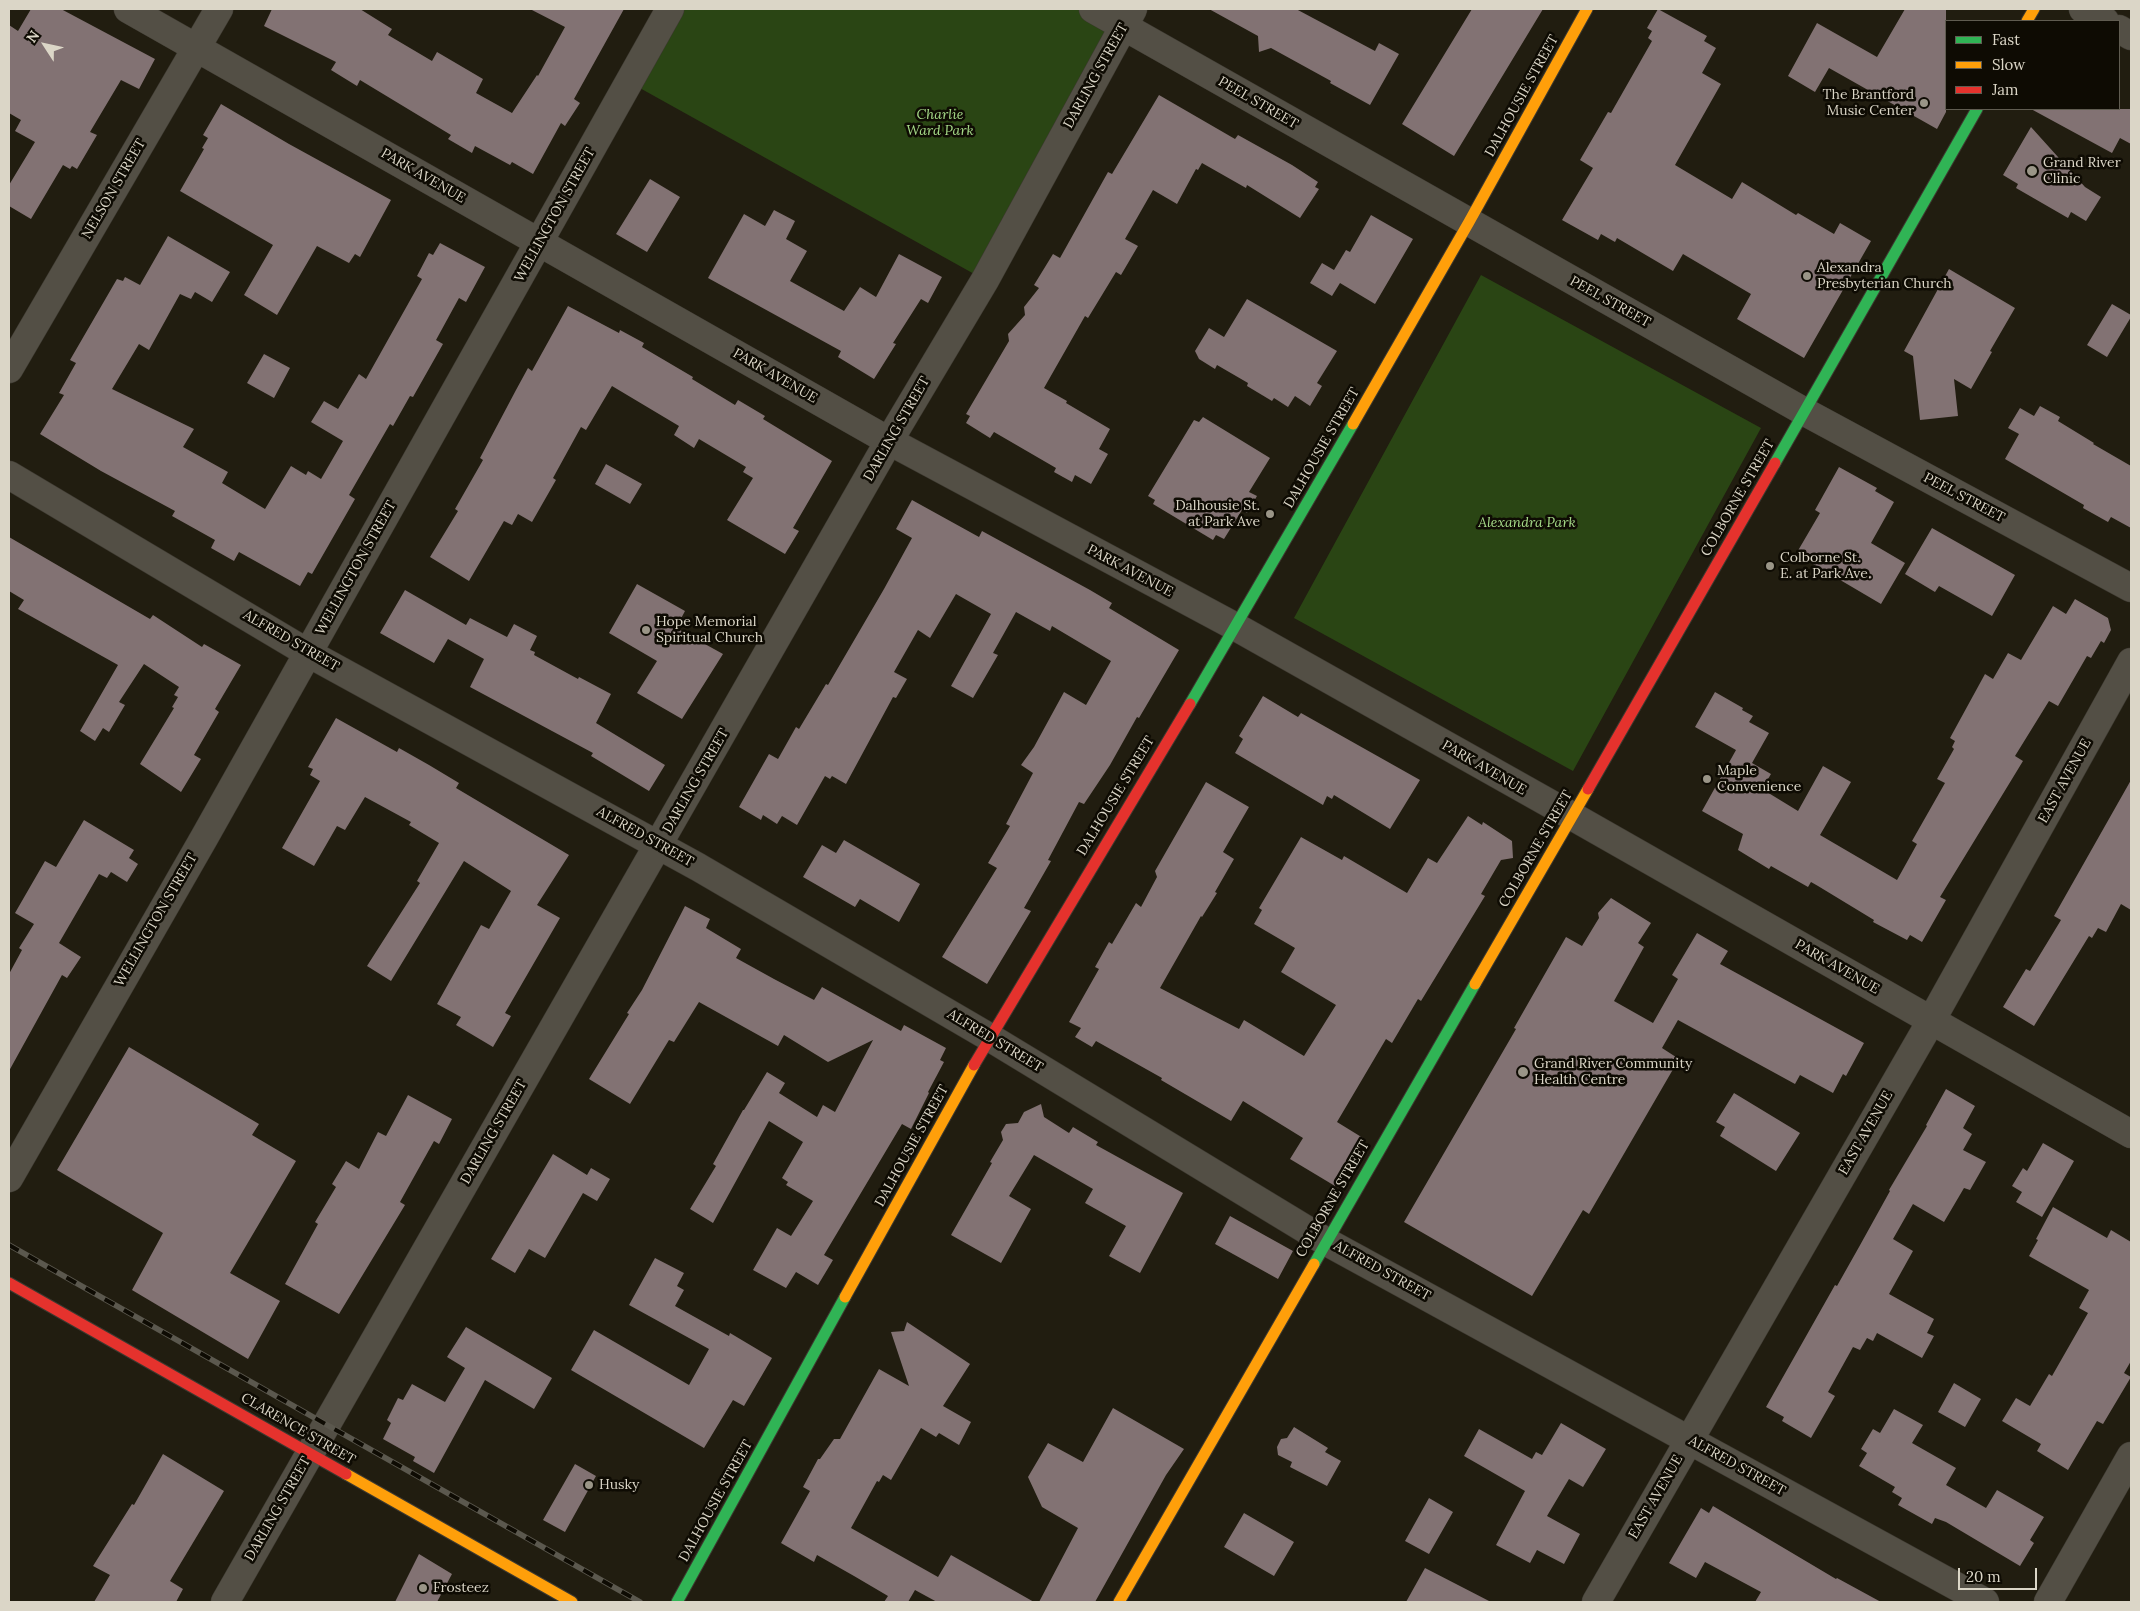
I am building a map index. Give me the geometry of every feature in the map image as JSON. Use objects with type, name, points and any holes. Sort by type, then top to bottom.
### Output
[{"type":"main road","name":"DALHOUSIE STREET","points":[[676,1602],[989,1037],[1236,627],[1469,222],[1587,9]]},
{"type":"main road","points":[[2027,20],[2034,9]]},
{"type":"main road","name":"COLBORNE STREET","points":[[1119,1602],[1805,412],[1976,110]]},
{"type":"main road","name":"CLARENCE STREET","points":[[9,1283],[572,1602]]},
{"type":"street","name":"PARK AVENUE","points":[[128,9],[540,241],[889,441],[1236,627],[2131,1134]]},
{"type":"street","name":"NELSON STREET","points":[[9,369],[220,9]]},
{"type":"street","name":"WELLINGTON STREET","points":[[9,1178],[308,653],[670,9]]},
{"type":"street","name":"PEEL STREET","points":[[1093,9],[1128,17],[1469,222],[1805,412],[2131,588]]},
{"type":"street","points":[[2083,9],[2103,20]]},
{"type":"street","name":"DARLING STREET","points":[[225,1602],[889,441],[985,280],[1128,17]]},
{"type":"street","points":[[2120,30],[2131,36]]},
{"type":"street","name":"ALFRED STREET","points":[[9,475],[308,653],[659,845],[989,1037],[1326,1241],[1985,1602]]},
{"type":"street","name":"EAST AVENUE","points":[[1596,1602],[1931,1021],[2131,662]]},
{"type":"street","points":[[2048,1602],[2131,1456]]},
{"type":"green space","name":"Charlie Ward Park","points":[[670,9],[1093,9],[1123,26],[985,280],[629,82]]},
{"type":"green space","name":"Alexandra Park","points":[[1481,275],[1761,428],[1573,771],[1294,618]]},
{"type":"building","points":[[31,9],[61,9],[155,59],[139,89],[121,80],[90,132],[97,135],[77,169],[72,166],[70,169],[63,165],[31,219],[9,206],[9,185],[35,142],[15,131],[21,120],[9,113],[9,25],[18,31]]},
{"type":"building","points":[[272,9],[360,9],[392,29],[388,35],[432,61],[437,52],[483,79],[476,93],[512,113],[538,76],[565,27],[530,9],[624,9],[574,99],[580,103],[565,126],[561,123],[533,174],[512,162],[510,165],[475,146],[472,153],[448,139],[451,135],[360,80],[357,86],[331,70],[336,62],[264,26]]},
{"type":"building","points":[[1209,9],[1296,9],[1375,51],[1379,43],[1399,54],[1370,105],[1271,48],[1259,52],[1258,36]]},
{"type":"building","points":[[1472,9],[1543,9],[1454,156],[1402,124]]},
{"type":"building","points":[[1658,9],[1707,36],[1704,41],[1716,48],[1702,73],[1721,84],[1675,165],[1732,199],[1742,182],[1796,215],[1798,213],[1834,234],[1840,223],[1871,241],[1804,358],[1737,319],[1751,294],[1683,254],[1673,271],[1617,238],[1615,242],[1601,234],[1598,240],[1562,220],[1593,168],[1580,160],[1608,112],[1611,113],[1652,41],[1648,38],[1652,31],[1647,28]]},
{"type":"building","points":[[1905,9],[1946,9],[1946,112],[1937,129],[1829,68],[1815,92],[1788,76],[1817,23],[1877,57]]},
{"type":"building","points":[[1159,95],[1235,139],[1238,135],[1292,165],[1318,182],[1315,187],[1319,189],[1300,218],[1247,185],[1246,188],[1202,163],[1198,170],[1196,169],[1177,204],[1153,190],[1125,239],[1138,246],[1121,275],[1116,272],[1088,318],[1085,316],[1044,388],[1110,429],[1099,449],[1108,454],[1091,484],[1075,475],[1072,482],[1054,472],[1056,468],[994,432],[990,438],[966,423],[970,416],[966,414],[1009,341],[1008,334],[1025,315],[1024,307],[1039,288],[1034,285],[1053,254],[1060,258],[1108,172],[1112,174]]},
{"type":"building","points":[[221,104],[391,200],[360,257],[355,254],[349,263],[317,246],[277,315],[244,295],[273,245],[180,191],[204,149],[202,148],[208,138],[203,135]]},
{"type":"building","points":[[2131,109],[2131,144],[2120,138],[2112,153],[2033,110]]},
{"type":"building","points":[[2031,127],[2085,187],[2101,197],[2086,221],[2071,212],[2068,218],[2016,188],[2018,184],[2003,175]]},
{"type":"building","points":[[650,179],[680,197],[647,252],[616,234]]},
{"type":"building","points":[[774,210],[795,221],[786,239],[807,251],[790,281],[844,311],[860,287],[876,297],[899,254],[942,277],[928,303],[921,299],[893,343],[896,344],[874,379],[838,357],[841,351],[708,278],[744,214],[765,226]]},
{"type":"building","points":[[1371,215],[1413,239],[1375,304],[1340,283],[1332,296],[1310,283],[1322,263],[1334,270],[1346,250],[1350,252]]},
{"type":"building","points":[[168,236],[230,272],[212,302],[195,292],[191,299],[180,294],[149,350],[139,344],[112,389],[194,429],[183,447],[228,472],[222,483],[265,509],[291,466],[306,475],[308,471],[321,479],[343,441],[311,422],[324,401],[338,409],[359,374],[366,379],[422,279],[417,276],[429,253],[433,255],[440,243],[485,267],[466,302],[459,298],[436,340],[443,344],[413,397],[410,396],[393,426],[390,424],[349,495],[355,499],[312,574],[308,572],[300,586],[239,552],[234,561],[211,548],[215,540],[172,516],[175,511],[101,471],[40,434],[64,395],[59,393],[76,363],[70,360],[117,279],[123,281],[125,277],[140,285]]},
{"type":"building","points":[[1949,269],[2015,308],[1971,389],[1954,379],[1958,416],[1920,420],[1913,356],[1904,351]]},
{"type":"building","points":[[1247,299],[1337,351],[1317,383],[1322,386],[1310,406],[1295,396],[1288,407],[1274,398],[1272,401],[1247,386],[1248,383],[1217,365],[1215,369],[1199,359],[1195,351],[1209,328],[1224,337]]},
{"type":"building","points":[[2112,304],[2131,315],[2131,317],[2107,357],[2087,345]]},
{"type":"building","points":[[568,306],[619,333],[620,330],[644,343],[642,347],[693,377],[692,379],[735,405],[738,400],[765,416],[763,419],[832,461],[793,528],[799,531],[785,554],[727,520],[753,478],[743,472],[746,467],[699,439],[694,448],[674,435],[679,426],[612,386],[586,430],[581,427],[553,478],[556,480],[532,522],[518,514],[512,525],[504,521],[469,581],[430,557],[458,511],[455,509],[483,460],[480,458],[528,368],[532,371]]},
{"type":"building","points":[[264,354],[290,368],[274,398],[247,383]]},
{"type":"building","points":[[2040,406],[2060,417],[2058,421],[2131,466],[2131,528],[2111,517],[2108,522],[2083,508],[2084,505],[2005,459],[2019,434],[2008,428],[2020,408],[2034,416]]},
{"type":"building","points":[[1203,417],[1270,458],[1249,492],[1257,496],[1247,513],[1242,510],[1224,539],[1216,535],[1213,540],[1153,504],[1155,500],[1148,496],[1194,420],[1199,422]]},
{"type":"building","points":[[606,464],[642,484],[630,504],[595,484]]},
{"type":"building","points":[[1839,467],[1877,488],[1875,491],[1894,502],[1871,543],[1905,563],[1881,604],[1796,554],[1820,513],[1815,510]]},
{"type":"building","points":[[912,500],[979,537],[982,531],[1090,590],[1112,603],[1109,608],[1179,650],[1139,718],[1137,717],[1110,765],[1084,804],[1079,802],[1048,860],[1051,861],[1024,908],[1031,911],[987,984],[942,957],[997,868],[988,863],[1010,826],[1006,824],[1033,773],[1021,765],[1034,747],[1064,692],[1086,705],[1111,661],[1052,626],[1050,631],[1016,612],[993,653],[998,655],[973,698],[951,686],[991,614],[956,594],[930,638],[918,630],[894,672],[907,679],[896,698],[893,697],[846,784],[832,776],[830,779],[825,776],[797,825],[782,816],[777,824],[763,815],[761,820],[739,807],[769,754],[778,759],[796,727],[799,729],[826,684],[828,685],[884,589],[912,538],[896,529]]},
{"type":"building","points":[[1932,528],[2015,575],[1992,616],[1939,586],[1935,592],[1905,574]]},
{"type":"building","points":[[9,537],[150,619],[153,615],[202,647],[204,644],[241,665],[215,709],[219,712],[194,755],[201,759],[181,792],[140,764],[174,708],[172,707],[178,697],[174,695],[179,687],[144,664],[119,702],[125,705],[109,732],[103,728],[95,741],[80,731],[118,665],[18,609],[24,600],[9,591]]},
{"type":"building","name":"Hope Memorial Spiritual Church","points":[[637,584],[685,611],[676,628],[723,654],[682,719],[637,693],[657,661],[609,633]]},
{"type":"building","points":[[405,590],[466,625],[470,618],[507,637],[514,624],[537,636],[530,650],[535,652],[534,655],[578,679],[579,677],[611,694],[596,723],[665,765],[649,791],[591,756],[593,753],[470,687],[484,659],[448,639],[434,663],[380,633]]},
{"type":"building","points":[[2075,599],[2108,618],[2111,630],[2104,643],[2101,641],[2091,658],[2087,656],[2058,706],[2049,701],[2015,756],[2023,761],[1940,897],[1946,900],[1922,942],[1910,935],[1907,940],[1873,922],[1874,920],[1811,882],[1808,887],[1771,866],[1769,869],[1738,850],[1743,834],[1702,811],[1736,750],[1695,727],[1715,692],[1743,708],[1742,710],[1753,716],[1749,722],[1769,733],[1752,763],[1771,774],[1762,789],[1798,811],[1823,766],[1851,782],[1820,835],[1897,880],[1917,844],[1912,841],[1945,783],[1937,779],[1954,749],[1952,747],[1955,741],[1950,738],[1985,674],[1993,679],[2008,653],[2021,660],[2053,606],[2066,614]]},
{"type":"building","points":[[1263,696],[1298,717],[1301,713],[1420,780],[1390,829],[1334,795],[1332,799],[1327,796],[1323,805],[1235,753],[1243,739],[1239,736]]},
{"type":"building","points":[[336,718],[397,752],[399,748],[429,765],[459,783],[456,788],[569,855],[537,905],[560,918],[505,1013],[511,1016],[493,1047],[456,1025],[461,1017],[437,1004],[481,925],[489,929],[511,891],[464,861],[391,981],[367,966],[420,883],[417,881],[439,843],[409,825],[411,822],[365,797],[345,830],[337,826],[314,866],[282,848],[320,781],[310,775],[313,769],[308,767]]},
{"type":"building","points":[[2131,780],[2131,910],[2121,904],[2106,932],[2098,928],[2092,938],[2089,936],[2034,1026],[2003,1007],[2026,969],[2030,971],[2061,920],[2054,916]]},
{"type":"building","points":[[1206,782],[1249,807],[1223,852],[1234,859],[1215,892],[1217,893],[1201,916],[1160,988],[1239,1029],[1244,1020],[1304,1056],[1336,1005],[1281,972],[1295,948],[1254,924],[1262,910],[1259,908],[1301,837],[1342,860],[1344,856],[1407,893],[1428,858],[1437,863],[1468,816],[1482,825],[1483,822],[1512,841],[1513,858],[1501,860],[1481,894],[1485,896],[1421,1001],[1418,999],[1392,1043],[1386,1039],[1337,1122],[1363,1138],[1335,1186],[1290,1159],[1303,1138],[1243,1101],[1231,1121],[1161,1080],[1162,1078],[1096,1041],[1092,1047],[1075,1037],[1081,1028],[1069,1022],[1099,969],[1095,967],[1109,942],[1112,944],[1136,903],[1141,907],[1157,877],[1155,871]]},
{"type":"building","points":[[84,820],[134,850],[129,858],[138,864],[127,882],[111,872],[107,878],[99,874],[59,943],[81,957],[67,978],[62,975],[9,1071],[9,974],[22,950],[19,948],[34,924],[15,913],[45,861],[56,867]]},
{"type":"building","points":[[844,840],[920,884],[899,922],[860,899],[855,907],[803,877],[822,845],[836,853]]},
{"type":"building","points":[[1611,898],[1651,923],[1638,943],[1644,947],[1614,1001],[1653,1023],[1678,979],[1672,975],[1697,933],[1728,951],[1720,964],[1864,1043],[1846,1076],[1843,1074],[1833,1093],[1800,1075],[1795,1084],[1678,1020],[1662,1048],[1679,1059],[1589,1214],[1583,1210],[1532,1296],[1404,1222],[1516,1029],[1514,1028],[1566,937],[1582,946],[1599,918],[1598,913]]},
{"type":"building","points":[[685,906],[710,919],[706,928],[741,949],[736,958],[774,979],[814,1000],[822,987],[901,1031],[904,1025],[946,1048],[940,1060],[944,1062],[911,1129],[902,1124],[824,1255],[833,1260],[818,1285],[796,1272],[786,1288],[753,1270],[777,1228],[791,1236],[813,1201],[786,1185],[788,1182],[782,1178],[803,1142],[769,1121],[713,1223],[690,1209],[716,1166],[713,1164],[743,1110],[767,1072],[785,1083],[779,1093],[817,1117],[823,1105],[835,1112],[873,1040],[828,1062],[784,1035],[778,1046],[699,1002],[674,1042],[669,1040],[630,1104],[589,1079],[629,1014],[627,1013],[642,990]]},
{"type":"building","points":[[129,1047],[259,1124],[252,1135],[296,1161],[230,1273],[280,1301],[248,1359],[132,1290],[163,1233],[57,1170]]},
{"type":"building","points":[[1946,1089],[1975,1106],[1963,1128],[1972,1134],[1963,1150],[1986,1162],[1970,1190],[1964,1188],[1944,1222],[1913,1204],[1893,1239],[1913,1251],[1889,1294],[1934,1319],[1927,1333],[1934,1336],[1922,1358],[1877,1333],[1873,1341],[1867,1338],[1860,1350],[1853,1347],[1828,1392],[1835,1396],[1811,1438],[1782,1421],[1784,1417],[1766,1407],[1835,1285],[1837,1286]]},
{"type":"building","points":[[1734,1093],[1800,1133],[1776,1171],[1720,1136],[1725,1127],[1716,1122]]},
{"type":"building","points":[[408,1095],[452,1119],[439,1144],[434,1141],[400,1202],[405,1205],[339,1314],[285,1284],[318,1224],[315,1222],[336,1187],[332,1184],[346,1161],[359,1169],[378,1132],[386,1136]]},
{"type":"building","points":[[1041,1104],[1044,1117],[1069,1133],[1073,1127],[1098,1142],[1096,1145],[1183,1193],[1140,1273],[1109,1256],[1126,1226],[1085,1203],[1093,1189],[1034,1155],[1009,1196],[1031,1209],[1001,1263],[951,1235],[992,1163],[990,1162],[1003,1140],[1001,1132],[1006,1124],[1018,1123],[1024,1112]]},
{"type":"building","points":[[2043,1143],[2074,1161],[2042,1217],[2016,1202],[2022,1192],[2012,1186],[2023,1168],[2027,1171]]},
{"type":"building","points":[[553,1154],[587,1175],[591,1168],[610,1179],[597,1201],[583,1193],[545,1258],[529,1249],[515,1273],[491,1259]]},
{"type":"building","points":[[2053,1207],[2107,1238],[2111,1230],[2131,1242],[2131,1361],[2124,1373],[2131,1377],[2103,1424],[2097,1421],[2068,1470],[2037,1451],[2041,1444],[2002,1421],[2016,1398],[2030,1406],[2049,1374],[2052,1376],[2088,1313],[2079,1308],[2089,1290],[2029,1256]]},
{"type":"building","points":[[1230,1216],[1293,1251],[1278,1279],[1215,1244]]},
{"type":"building","points":[[655,1258],[684,1273],[677,1286],[684,1290],[675,1306],[729,1336],[730,1333],[772,1358],[744,1406],[733,1400],[704,1448],[571,1370],[594,1330],[689,1385],[709,1349],[629,1305]]},
{"type":"building","points":[[907,1322],[970,1364],[943,1406],[971,1422],[959,1445],[939,1433],[936,1437],[921,1428],[891,1480],[883,1475],[879,1482],[877,1481],[851,1528],[938,1577],[951,1555],[1034,1602],[937,1602],[915,1590],[908,1602],[884,1602],[888,1596],[854,1576],[817,1555],[814,1562],[781,1543],[810,1491],[803,1487],[818,1459],[820,1459],[834,1439],[840,1439],[879,1369],[909,1386],[891,1332],[904,1331]]},
{"type":"building","points":[[466,1327],[552,1378],[534,1409],[485,1380],[434,1473],[413,1461],[415,1457],[383,1439],[391,1423],[387,1420],[398,1398],[403,1400],[412,1384],[445,1402],[465,1368],[447,1357]]},
{"type":"building","points":[[1954,1383],[1981,1399],[1965,1427],[1938,1412]]},
{"type":"building","points":[[1113,1408],[1184,1449],[1166,1475],[1095,1602],[1039,1602],[1078,1528],[1042,1507],[1028,1477],[1048,1443],[1083,1462]]},
{"type":"building","points":[[1894,1409],[1923,1425],[1912,1443],[1956,1468],[1946,1485],[1986,1508],[1997,1490],[2044,1517],[2030,1540],[2034,1543],[2020,1566],[1946,1522],[1935,1518],[1932,1524],[1898,1505],[1902,1498],[1892,1492],[1895,1487],[1859,1466],[1867,1453],[1861,1449],[1873,1429],[1880,1433]]},
{"type":"building","points":[[1561,1423],[1606,1449],[1583,1487],[1569,1479],[1547,1516],[1580,1534],[1564,1564],[1537,1550],[1530,1563],[1496,1545],[1525,1491],[1464,1456],[1479,1429],[1532,1459],[1536,1452],[1542,1455]]},
{"type":"building","points":[[1294,1427],[1328,1448],[1325,1452],[1341,1461],[1327,1486],[1290,1467],[1292,1462],[1278,1455],[1277,1447],[1281,1439],[1287,1438]]},
{"type":"building","points":[[163,1454],[224,1491],[170,1581],[183,1589],[176,1602],[94,1602],[110,1575],[93,1566],[132,1504],[134,1505]]},
{"type":"building","points":[[575,1464],[596,1476],[565,1532],[543,1520]]},
{"type":"building","points":[[1429,1498],[1453,1512],[1429,1554],[1405,1541]]},
{"type":"building","points":[[1713,1506],[1836,1579],[1881,1602],[1755,1602],[1761,1592],[1705,1562],[1696,1578],[1669,1563],[1701,1508],[1709,1513]]},
{"type":"building","points":[[1244,1513],[1294,1542],[1274,1576],[1224,1547]]},
{"type":"building","name":"Frosteez","points":[[419,1554],[452,1574],[437,1602],[395,1602]]},
{"type":"building","points":[[1425,1568],[1491,1602],[1406,1602]]},
{"type":"railway","points":[[9,1245],[640,1602]]},
{"type":"traffic: fast","points":[[1775,463],[1976,110]]},
{"type":"traffic: fast","points":[[1190,704],[1353,424]]},
{"type":"traffic: fast","points":[[1314,1264],[1475,984]]},
{"type":"traffic: fast","points":[[677,1602],[845,1297]]},
{"type":"traffic: slow","points":[[1353,424],[1469,222],[1587,9]]},
{"type":"traffic: slow","points":[[2028,20],[2034,9]]},
{"type":"traffic: slow","points":[[1475,984],[1588,789]]},
{"type":"traffic: slow","points":[[845,1297],[974,1065]]},
{"type":"traffic: slow","points":[[1119,1602],[1314,1264]]},
{"type":"traffic: slow","points":[[346,1474],[572,1602]]},
{"type":"traffic: jam","points":[[1588,789],[1775,463]]},
{"type":"traffic: jam","points":[[974,1065],[1190,704]]},
{"type":"traffic: jam","points":[[9,1283],[346,1474]]},
{"type":"place","name":"The Brantford Music Center","points":[[1924,103]]},
{"type":"place","name":"Grand River Clinic","points":[[2032,171]]},
{"type":"place","name":"Alexandra Presbyterian Church","points":[[1807,276]]},
{"type":"place","name":"Dalhousie St. at Park Ave","points":[[1270,514]]},
{"type":"place","name":"Colborne St. E. at Park Ave.","points":[[1770,566]]},
{"type":"place","name":"Hope Memorial Spiritual Church","points":[[646,630]]},
{"type":"place","name":"Maple Convenience","points":[[1707,779]]},
{"type":"place","name":"Grand River Community Health Centre","points":[[1523,1072]]},
{"type":"place","name":"Husky","points":[[589,1485]]},
{"type":"place","name":"Frosteez","points":[[423,1588]]}]
